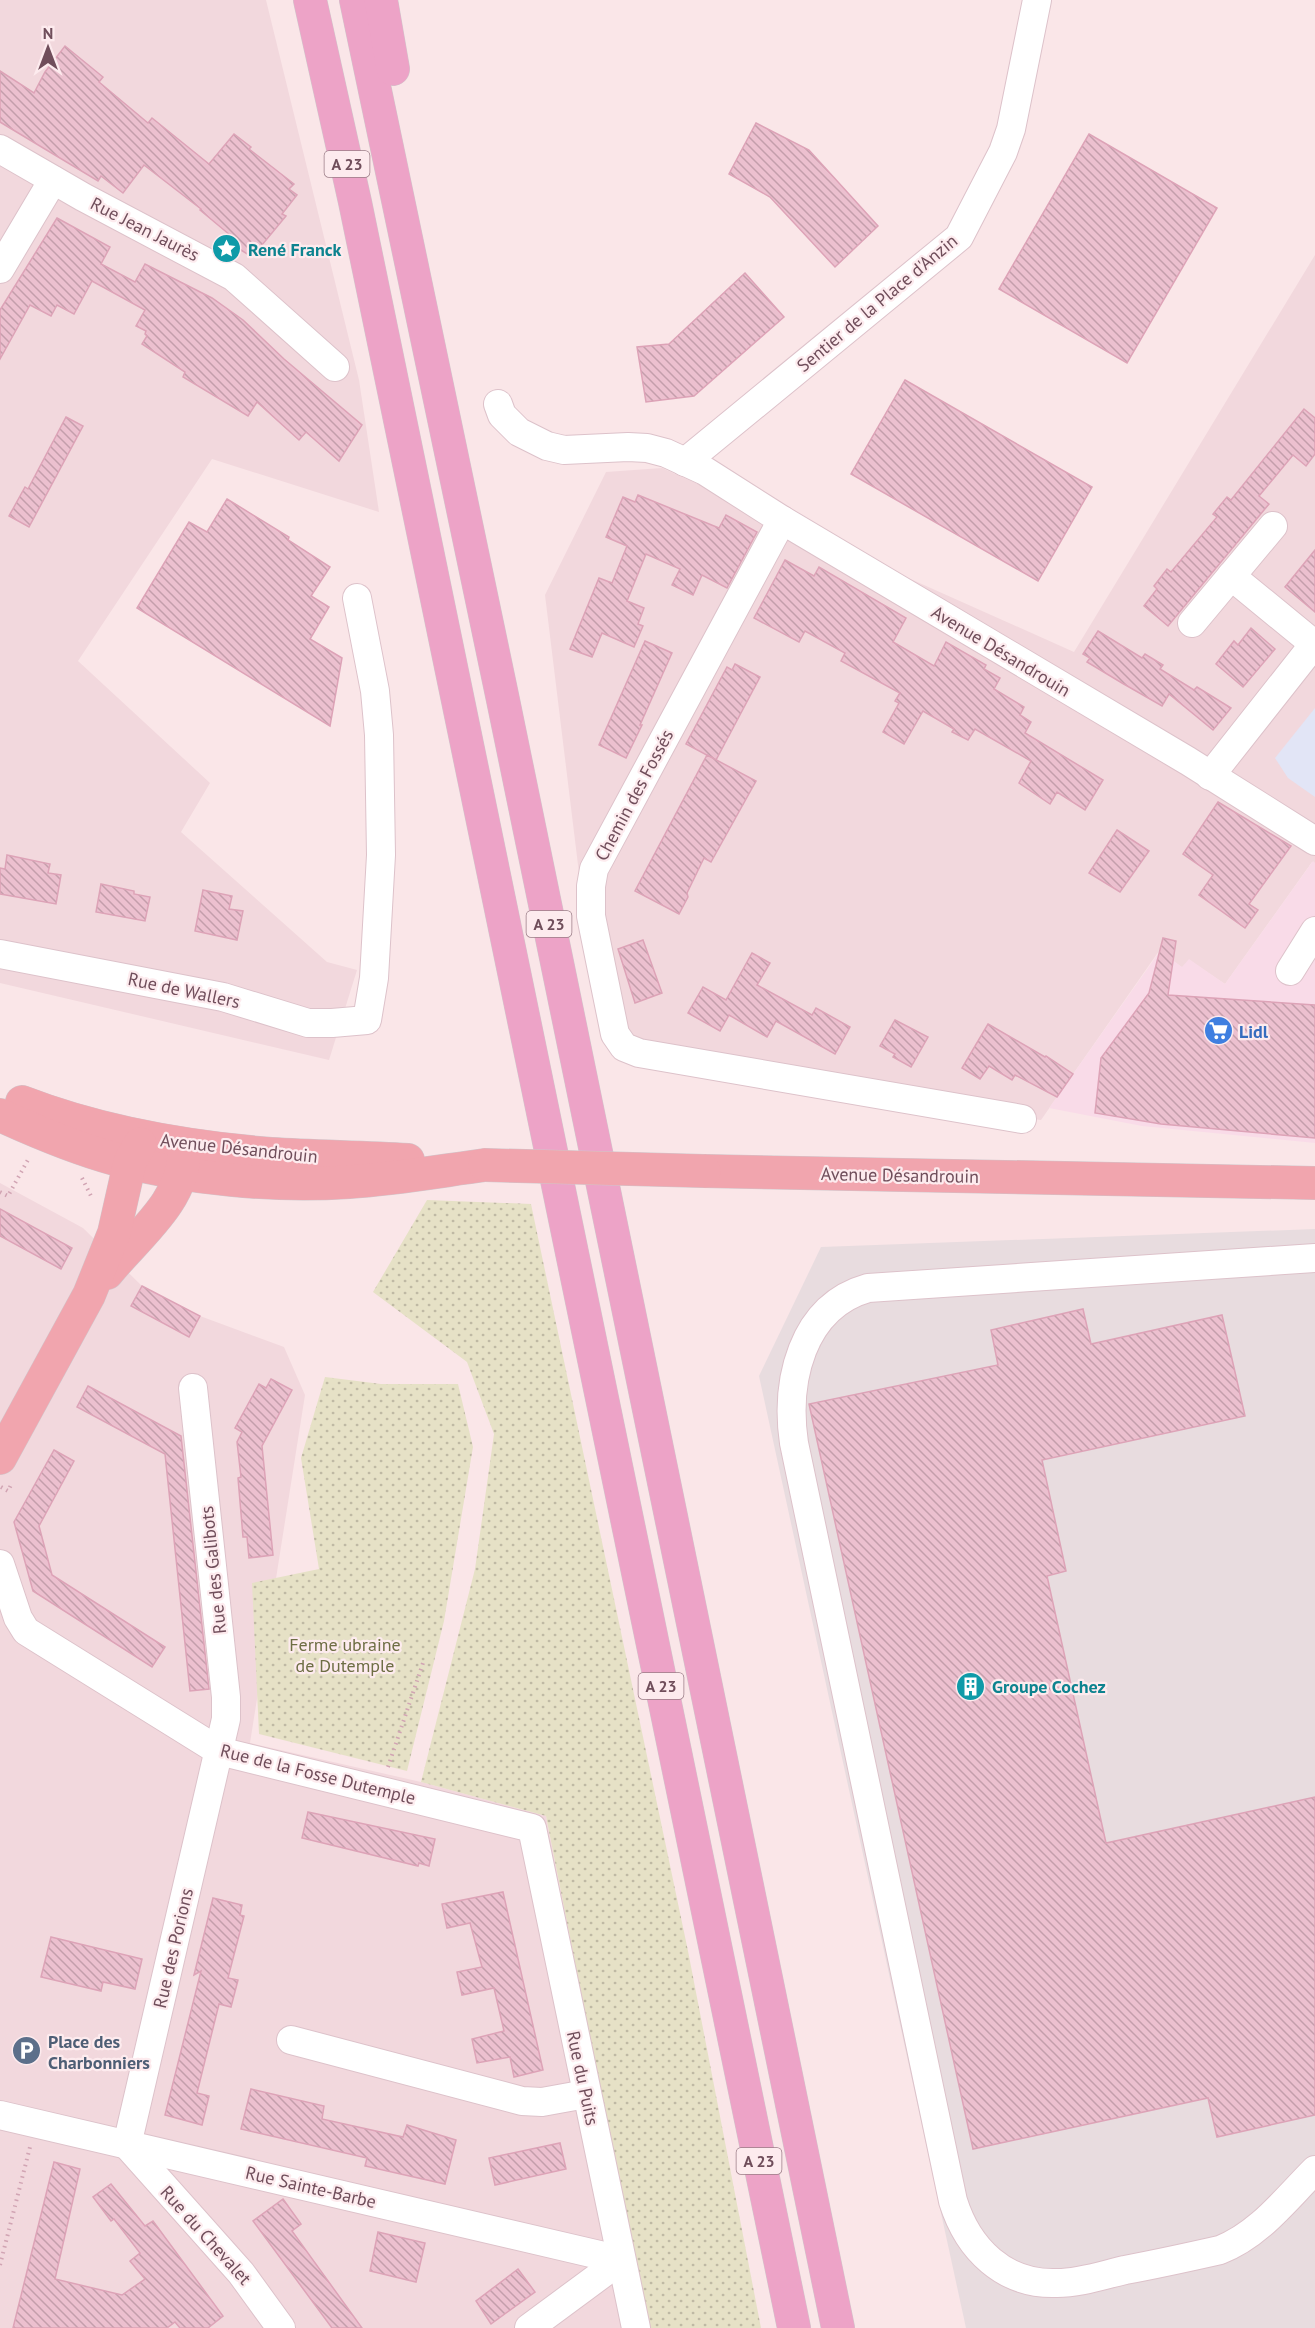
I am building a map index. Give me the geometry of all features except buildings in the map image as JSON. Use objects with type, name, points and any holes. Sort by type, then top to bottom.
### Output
[{"type":"highway","name":"A 23","points":[[310,0],[355,202],[794,2328]]},
{"type":"highway","name":"A 23","points":[[356,0],[838,2328]]},
{"type":"highway","points":[[381,0],[395,87],[401,211]]},
{"type":"highway","points":[[789,2088],[818,2132],[834,2196],[861,2328]]},
{"type":"main road","name":"Avenue Désandrouin","points":[[0,1094],[80,1122],[138,1150]]},
{"type":"main road","name":"Avenue Désandrouin","points":[[0,1115],[70,1144],[138,1150],[183,1159],[272,1154],[485,1165],[1315,1183]]},
{"type":"main road","points":[[0,1458],[89,1295],[114,1233],[138,1150]]},
{"type":"main road","points":[[89,1295],[164,1209],[175,1192],[183,1159]]},
{"type":"street","name":"Sentier de la Place d'Anzin","points":[[685,462],[959,237],[1003,152],[1011,129],[1037,0]]},
{"type":"street","name":"Rue Jean Jaurès","points":[[0,149],[234,277],[335,367]]},
{"type":"street","points":[[0,269],[53,180]]},
{"type":"street","name":"Avenue Désandrouin","points":[[498,404],[502,415],[519,432],[554,449],[637,447],[656,450],[705,471],[782,520],[1315,841]]},
{"type":"street","name":"Chemin des Fossés","points":[[782,520],[594,868],[590,896],[593,929],[615,1034],[624,1047],[639,1053],[1022,1119]]},
{"type":"street","points":[[1192,623],[1273,526]]},
{"type":"street","points":[[1210,776],[1315,644],[1231,576]]},
{"type":"street","name":"Rue de Wallers","points":[[0,954],[223,997],[308,1023],[367,1020],[374,978],[381,855],[381,794],[377,708],[357,598]]},
{"type":"street","points":[[1290,971],[1315,931]]},
{"type":"street","points":[[1315,1258],[868,1288],[836,1303],[820,1317],[794,1372],[790,1408],[794,1443],[951,2189],[957,2214],[968,2237],[986,2257],[1009,2272],[1040,2282],[1070,2282],[1220,2250],[1236,2244],[1257,2228],[1315,2170]]},
{"type":"street","name":"Rue des Galibots","points":[[193,1388],[226,1697],[226,1719],[219,1752]]},
{"type":"street","name":"Rue de la Fosse Dutemple","points":[[0,1564],[18,1618],[26,1631],[219,1752],[532,1828]]},
{"type":"street","name":"Rue des Porions","points":[[127,2145],[219,1752]]},
{"type":"street","name":"Rue du Puits","points":[[532,1828],[636,2328]]},
{"type":"street","points":[[291,2040],[451,2080],[522,2101],[542,2102],[586,2094]]},
{"type":"street","name":"Rue Sainte-Barbe","points":[[0,2115],[621,2260]]},
{"type":"street","name":"Rue du Chevalet","points":[[127,2145],[242,2273],[281,2328]]},
{"type":"street","points":[[529,2328],[621,2260]]},
{"type":"path","points":[[0,1192],[8,1196],[29,1157]]},
{"type":"path","points":[[81,1177],[87,1184],[93,1203]]},
{"type":"path","points":[[380,1791],[424,1660]]},
{"type":"path","points":[[0,2265],[36,2124]]},
{"type":"shaded area","points":[[0,0],[266,0],[359,380],[379,512],[212,459],[78,661],[210,783],[181,832],[327,962],[357,970],[329,1060],[0,983]]},
{"type":"shaded area","points":[[1315,255],[1315,863],[1312,862],[1225,984],[1189,960],[1183,968],[1159,951],[1041,1120],[617,1060],[579,873],[545,595],[606,472],[662,468],[1074,652]]},
{"type":"shaded area","points":[[1315,708],[1315,797],[1288,778],[1275,758]]},
{"type":"shaded area","name":"Lidl","points":[[1313,861],[1315,863],[1315,1143],[1142,1126],[1049,1108],[1160,951],[1182,967],[1189,959],[1225,984]]},
{"type":"shaded area","points":[[0,1183],[83,1228],[142,1286],[200,1316],[284,1347],[305,1395],[250,1743],[421,1782],[546,1816],[647,2328],[0,2328]]},
{"type":"shaded area","points":[[1315,1229],[1315,2328],[966,2328],[759,1376],[821,1247]]},
{"type":"green space","points":[[427,1200],[531,1204],[688,1951],[761,2328],[647,2328],[546,1816],[421,1782],[475,1569],[494,1434],[467,1362],[373,1292]]},
{"type":"green space","name":"Ferme ubraine de Dutemple","points":[[325,1377],[381,1384],[458,1384],[473,1447],[444,1621],[407,1771],[259,1734],[252,1583],[319,1569],[301,1458]]},
{"type":"place","name":"René Franck","points":[[227,249]]},
{"type":"place","name":"Lidl","points":[[1218,1031]]},
{"type":"place","name":"Groupe Cochez","points":[[971,1686]]},
{"type":"place","name":"Place des Charbonniers","points":[[27,2051]]}]
